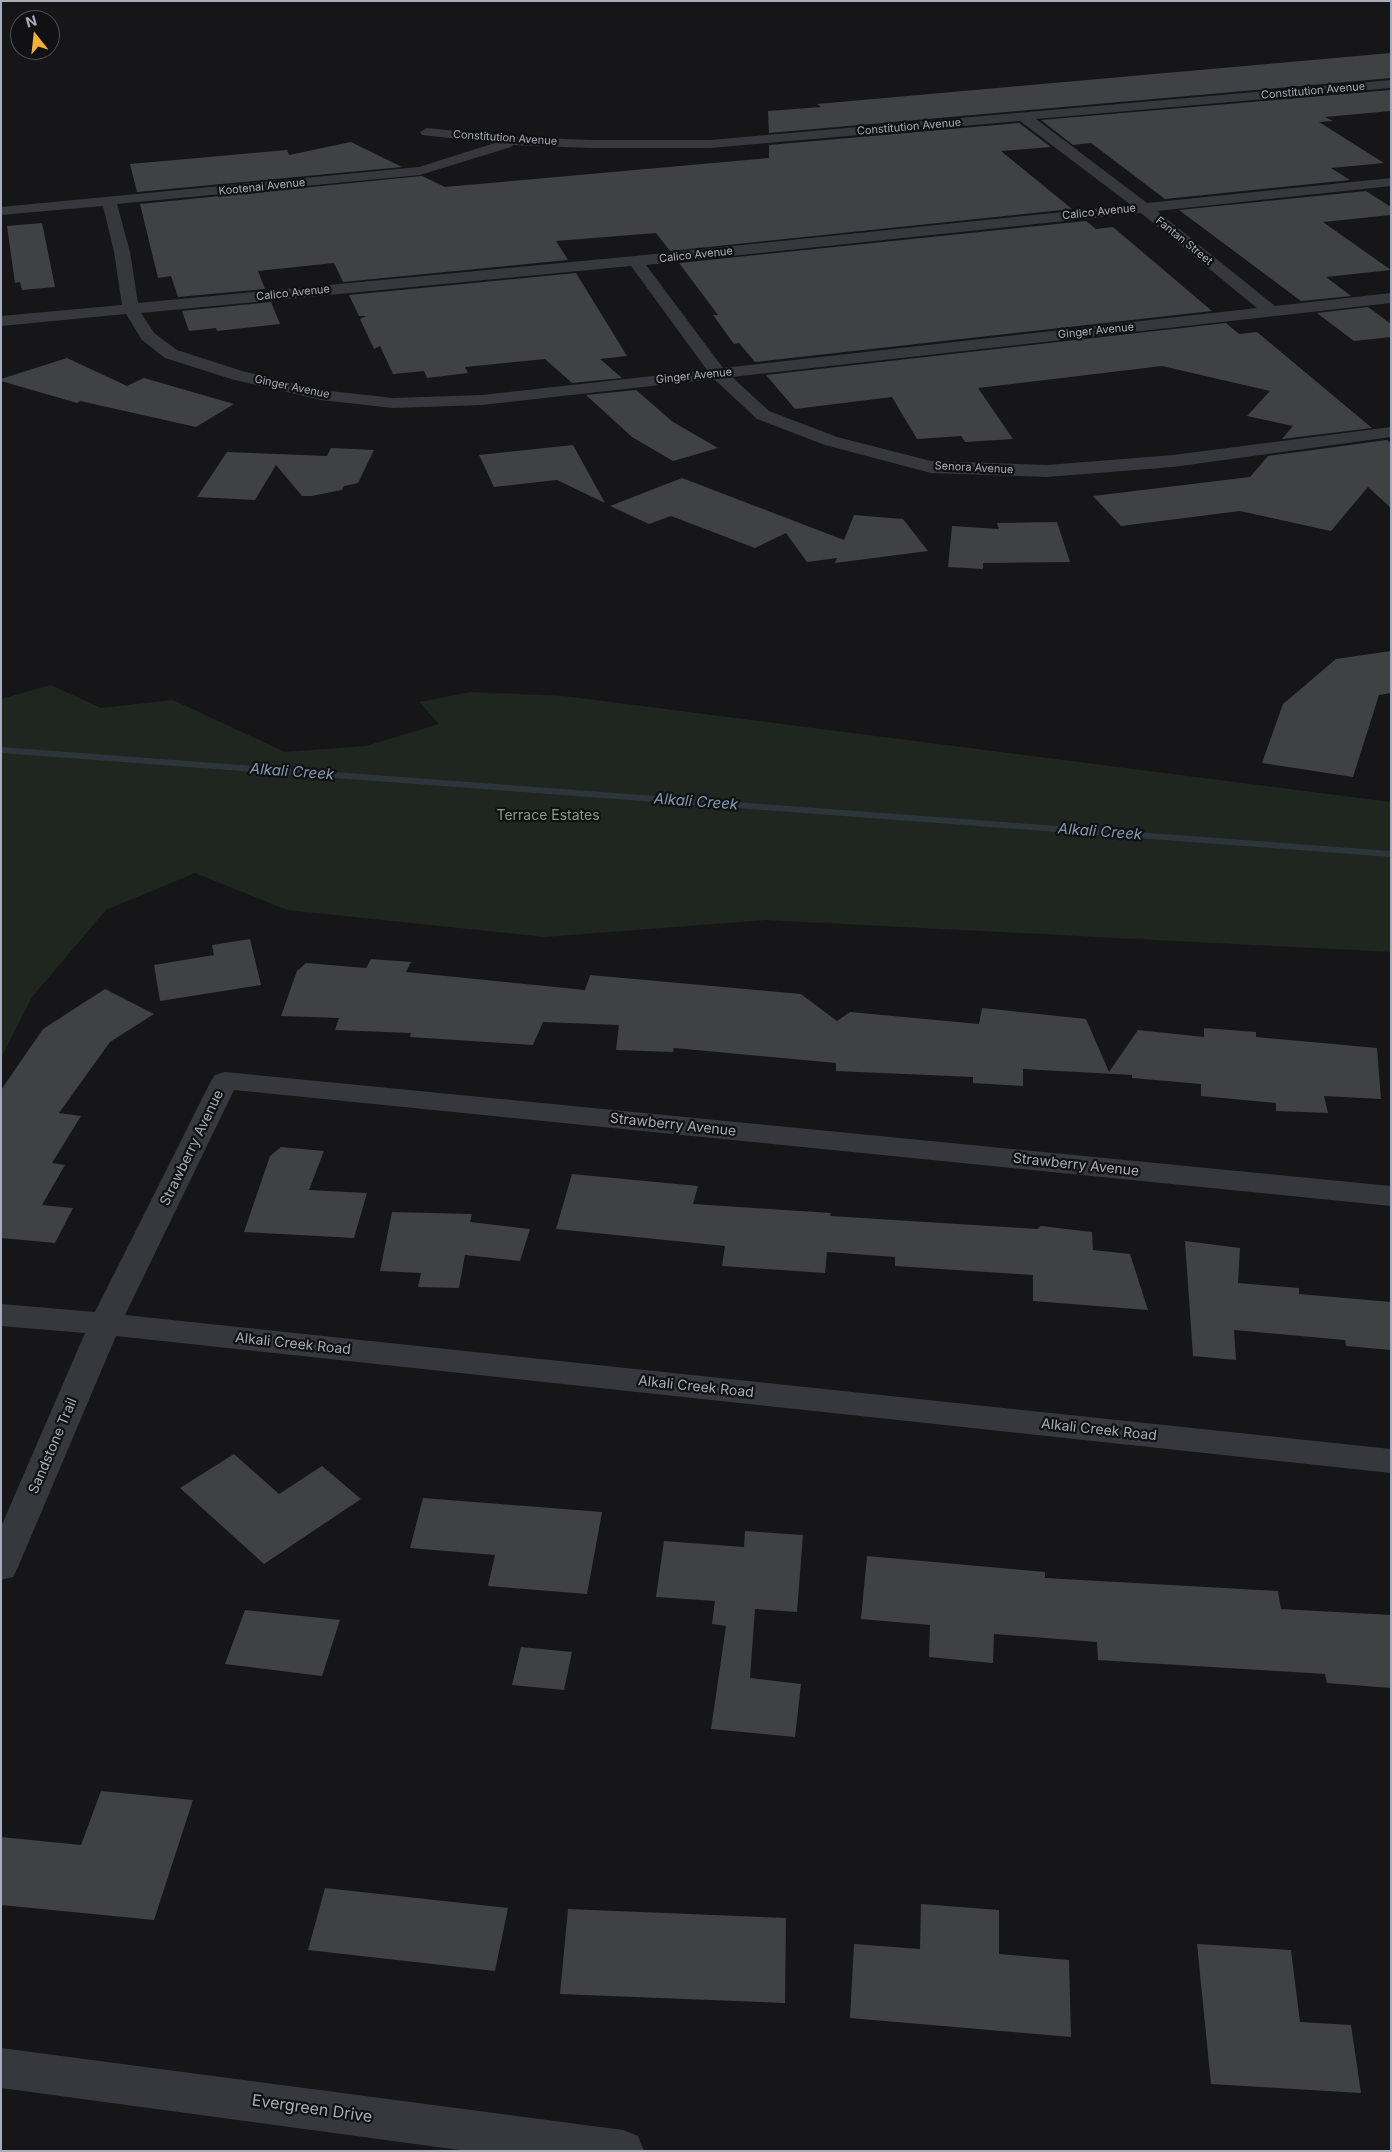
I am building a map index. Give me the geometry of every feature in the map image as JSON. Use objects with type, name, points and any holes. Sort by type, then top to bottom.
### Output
[{"type":"street","name":"Constitution Avenue","points":[[427,132],[518,141],[592,144],[710,144],[1024,118],[1391,84]]},
{"type":"street","name":"Fantan Street","points":[[1024,118],[1143,207],[1271,311]]},
{"type":"street","name":"Kootenai Avenue","points":[[1,210],[110,202],[420,171],[518,141]]},
{"type":"street","name":"Calico Avenue","points":[[1,321],[468,275],[635,261],[1391,182]]},
{"type":"street","name":"Ginger Avenue","points":[[110,202],[122,252],[131,309],[148,336],[171,354],[238,375],[321,395],[393,403],[482,400],[1391,298]]},
{"type":"street","name":"Senora Avenue","points":[[635,261],[719,374],[763,415],[831,442],[931,467],[1047,471],[1173,461],[1391,432]]},
{"type":"street","name":"Strawberry Avenue","points":[[105,1324],[225,1081],[1391,1196]]},
{"type":"street","name":"Alkali Creek Road","points":[[1,1315],[105,1324],[1391,1461]]},
{"type":"street","name":"Sandstone Trail","points":[[1,1567],[105,1324]]},
{"type":"street","name":"Evergreen Drive","points":[[1,2068],[623,2151]]},
{"type":"green space","name":"Terrace Estates","points":[[51,685],[101,708],[173,700],[285,752],[366,746],[439,724],[419,702],[471,692],[564,696],[1391,802],[1391,952],[766,920],[545,937],[287,910],[195,873],[106,910],[32,997],[1,1058],[1,699]]},
{"type":"building","points":[[1391,53],[1391,78],[769,133],[768,111],[821,107],[817,104]]},
{"type":"building","points":[[1391,90],[1391,111],[1325,117],[1333,121],[1319,122],[1384,163],[1331,168],[1350,180],[1165,199],[1091,143],[1073,145],[1041,120]]},
{"type":"building","points":[[1019,123],[1051,147],[1001,151],[1072,209],[670,251],[656,233],[556,241],[568,260],[343,282],[334,263],[258,271],[265,289],[178,297],[171,276],[158,278],[140,204],[422,176],[445,187],[769,158],[769,145]]},
{"type":"building","points":[[351,142],[402,167],[137,192],[130,164],[287,150],[289,155]]},
{"type":"building","points":[[1366,191],[1391,207],[1391,215],[1323,222],[1391,270],[1326,277],[1351,296],[1301,301],[1179,210]]},
{"type":"building","points":[[1086,221],[1096,229],[1113,227],[1212,311],[755,362],[739,343],[734,344],[713,315],[718,315],[679,263]]},
{"type":"building","points":[[42,223],[55,287],[22,290],[20,282],[15,283],[7,226]]},
{"type":"building","points":[[576,273],[627,356],[600,359],[622,378],[572,383],[545,359],[465,367],[468,373],[427,378],[424,371],[393,374],[380,346],[374,349],[360,319],[366,316],[359,316],[349,295]]},
{"type":"building","points":[[271,302],[280,324],[217,331],[216,328],[189,331],[182,311]]},
{"type":"building","points":[[1368,307],[1391,324],[1391,337],[1354,341],[1317,313]]},
{"type":"building","points":[[1226,323],[1239,334],[1257,332],[1372,428],[1282,439],[1293,426],[1247,416],[1270,391],[1162,366],[978,388],[1013,439],[965,442],[961,436],[917,439],[892,397],[795,409],[766,375]]},
{"type":"building","points":[[67,358],[127,386],[144,378],[234,404],[196,427],[80,401],[77,403],[1,381],[1,379]]},
{"type":"building","points":[[636,390],[673,422],[718,448],[673,461],[632,437],[586,395]]},
{"type":"building","points":[[1387,440],[1391,443],[1391,508],[1368,487],[1331,531],[1240,511],[1121,526],[1093,496],[1250,477],[1268,456]]},
{"type":"building","points":[[573,445],[605,503],[557,480],[494,487],[479,455]]},
{"type":"building","points":[[331,448],[374,450],[358,483],[344,486],[342,490],[302,496],[276,465],[255,500],[197,497],[227,452],[327,456]]},
{"type":"building","points":[[682,478],[844,540],[854,515],[903,519],[928,551],[835,563],[837,558],[807,562],[786,533],[755,548],[671,516],[649,524],[610,506]]},
{"type":"building","points":[[1057,522],[1070,562],[983,563],[983,569],[948,567],[952,526],[999,529],[997,523]]},
{"type":"building","points":[[1391,651],[1391,693],[1379,695],[1353,777],[1262,763],[1283,704],[1336,659]]},
{"type":"building","points":[[250,939],[261,985],[160,1001],[154,965],[214,955],[212,945]]},
{"type":"building","points":[[371,959],[411,962],[406,972],[585,990],[590,975],[801,994],[837,1021],[850,1012],[979,1024],[982,1008],[1086,1019],[1109,1072],[1138,1030],[1204,1037],[1204,1028],[1256,1032],[1256,1037],[1377,1048],[1381,1099],[1324,1096],[1328,1113],[1276,1111],[1276,1103],[1201,1096],[1201,1084],[1132,1078],[1132,1075],[1023,1069],[1023,1086],[973,1083],[973,1077],[836,1071],[836,1063],[674,1048],[673,1052],[616,1050],[619,1025],[543,1022],[533,1045],[410,1037],[411,1033],[335,1030],[339,1018],[281,1016],[297,971],[306,963],[366,968]]},
{"type":"building","points":[[105,989],[154,1014],[110,1042],[59,1113],[81,1116],[52,1163],[65,1165],[42,1205],[73,1208],[55,1243],[1,1238],[1,1090],[43,1029]]},
{"type":"building","points":[[281,1147],[324,1151],[309,1190],[367,1193],[354,1238],[244,1232],[270,1156]]},
{"type":"building","points":[[572,1174],[698,1186],[693,1204],[831,1213],[830,1216],[1037,1229],[1041,1226],[1092,1232],[1093,1250],[1130,1254],[1148,1310],[1033,1301],[1033,1275],[895,1266],[895,1257],[827,1252],[825,1273],[722,1266],[725,1246],[556,1229]]},
{"type":"building","points":[[392,1212],[472,1214],[470,1222],[530,1229],[520,1261],[465,1255],[459,1288],[418,1287],[421,1273],[380,1271]]},
{"type":"building","points":[[1185,1241],[1240,1248],[1238,1283],[1299,1288],[1299,1294],[1391,1302],[1391,1350],[1346,1346],[1345,1340],[1234,1330],[1236,1360],[1193,1356]]},
{"type":"building","points":[[234,1454],[279,1494],[322,1466],[361,1499],[264,1564],[180,1488]]},
{"type":"building","points":[[423,1498],[602,1512],[587,1594],[488,1586],[495,1555],[410,1548]]},
{"type":"building","points":[[745,1531],[803,1535],[797,1612],[755,1609],[750,1678],[801,1684],[795,1737],[711,1729],[726,1626],[712,1624],[715,1601],[656,1597],[664,1541],[744,1547]]},
{"type":"building","points":[[867,1556],[1045,1572],[1045,1578],[1278,1591],[1281,1609],[1391,1615],[1391,1688],[1327,1683],[1325,1674],[1098,1660],[1097,1642],[994,1634],[993,1663],[929,1657],[930,1625],[861,1619]]},
{"type":"building","points":[[245,1610],[340,1620],[322,1676],[225,1664]]},
{"type":"building","points":[[521,1647],[572,1652],[564,1690],[512,1685]]},
{"type":"building","points":[[101,1791],[193,1800],[154,1920],[1,1905],[1,1837],[81,1845]]},
{"type":"building","points":[[325,1888],[508,1908],[495,1971],[308,1950]]},
{"type":"building","points":[[921,1904],[999,1910],[999,1954],[1069,1960],[1071,2037],[850,2018],[854,1944],[920,1949]]},
{"type":"building","points":[[568,1909],[786,1918],[785,2003],[560,1994]]},
{"type":"building","points":[[1197,1944],[1291,1950],[1300,2022],[1351,2025],[1361,2093],[1211,2084]]},
{"type":"waterway","name":"Alkali Creek","points":[[1,750],[1391,854]]}]
